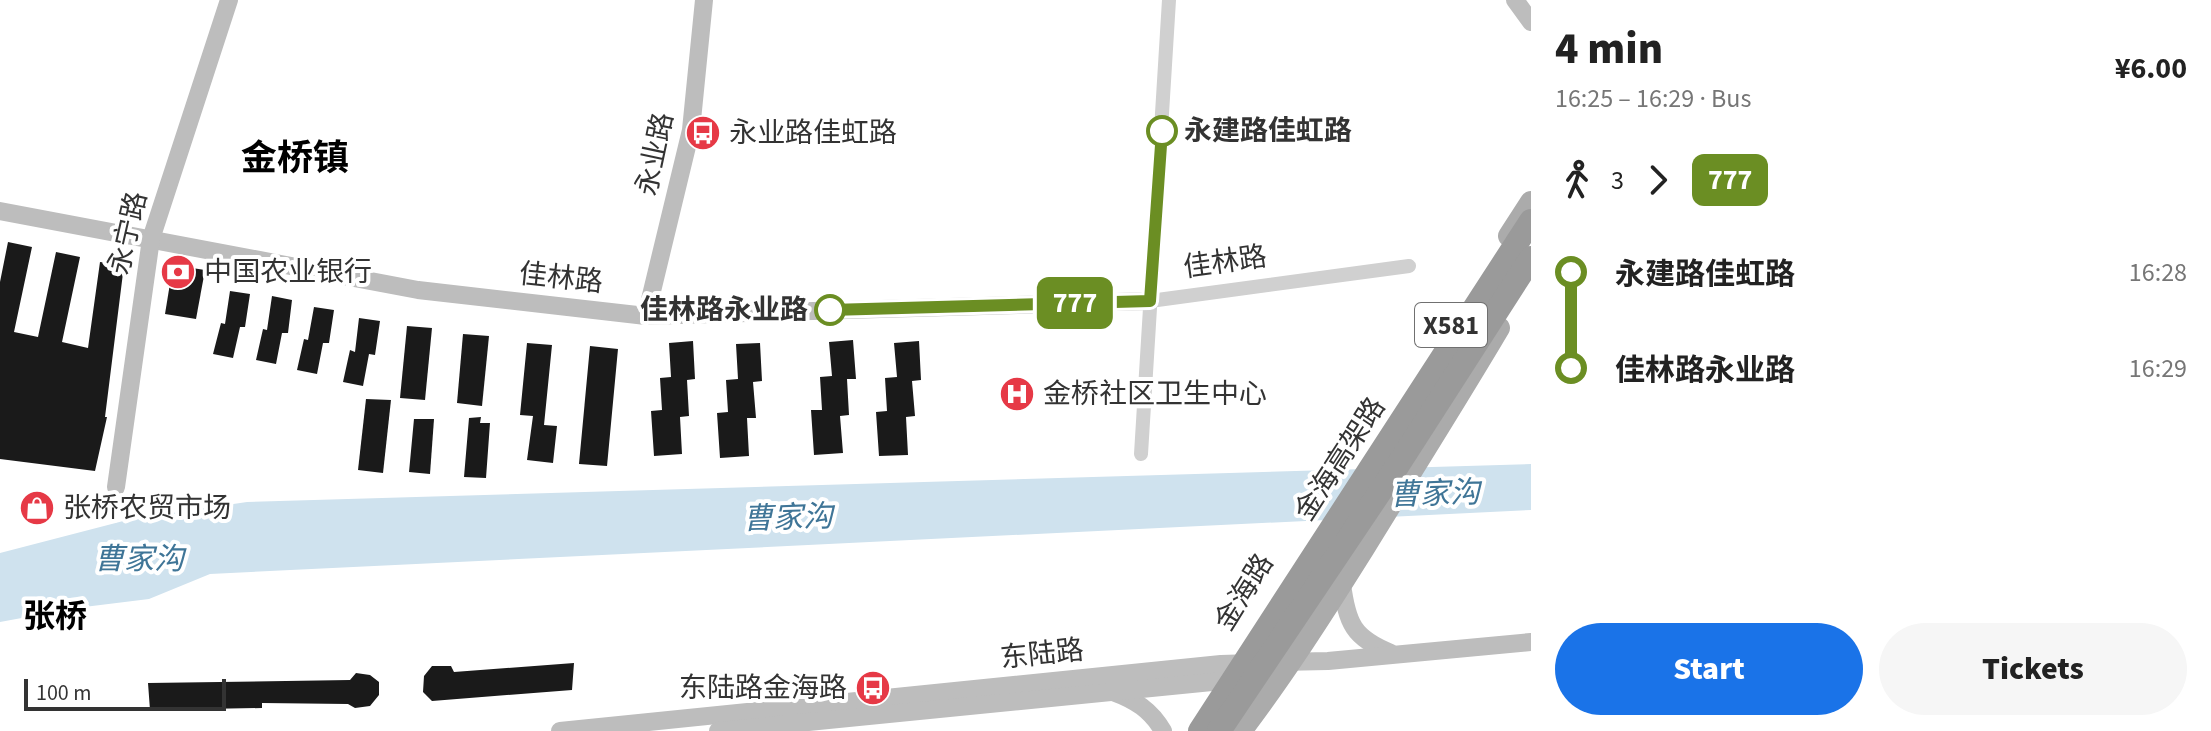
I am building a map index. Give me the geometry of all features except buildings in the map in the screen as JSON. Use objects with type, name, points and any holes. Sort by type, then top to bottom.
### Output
[{"type":"highway","name":"金海高架路","points":[[1200,731],[1531,221]]},
{"type":"highway","name":"金海高架路","points":[[1220,731],[1531,258]]},
{"type":"highway","points":[[1220,731],[1400,477],[1531,272]]},
{"type":"main road","name":"金海路","points":[[1191,731],[1531,202]]},
{"type":"main road","name":"X581","points":[[1241,731],[1286,670],[1342,584],[1444,422],[1531,272]]},
{"type":"street","name":"永宁路","points":[[116,487],[151,239],[229,0]]},
{"type":"street","name":"永业路","points":[[646,316],[691,130],[704,0]]},
{"type":"street","points":[[1141,454],[1169,0]]},
{"type":"street","points":[[1515,0],[1531,22]]},
{"type":"street","name":"佳林路","points":[[0,211],[418,290],[646,316],[1150,301],[1409,266]]},
{"type":"street","points":[[1342,584],[1347,614],[1357,633],[1372,646],[1397,655]]},
{"type":"street","name":"东陆路","points":[[718,731],[1223,680],[1328,661],[1531,642]]},
{"type":"street","name":"东陆路","points":[[1286,670],[1314,672],[1531,653]]},
{"type":"street","name":"东陆路","points":[[560,731],[1223,680]]},
{"type":"street","points":[[1110,691],[1140,703],[1163,731]]},
{"type":"water","name":"曹家沟","points":[[1531,464],[1531,510],[210,574],[149,599],[0,622],[0,553],[131,519],[247,502]]},
{"type":"bus line","name":"777","points":[[830,310],[1150,301],[1162,131]]},
{"type":"place","name":"永建路佳虹路","points":[[1162,131]]},
{"type":"place","name":"永业路佳虹路","points":[[703,133]]},
{"type":"place","name":"中国农业银行","points":[[178,272]]},
{"type":"place","name":"佳林路永业路","points":[[830,310]]},
{"type":"place","name":"金桥社区卫生中心","points":[[1017,394]]},
{"type":"place","name":"张桥农贸市场","points":[[37,508]]},
{"type":"place","name":"东陆路金海路","points":[[873,688]]},
{"type":"district","name":"金桥镇","points":[[295,158]]},
{"type":"district","name":"张桥","points":[[55,617]]}]
